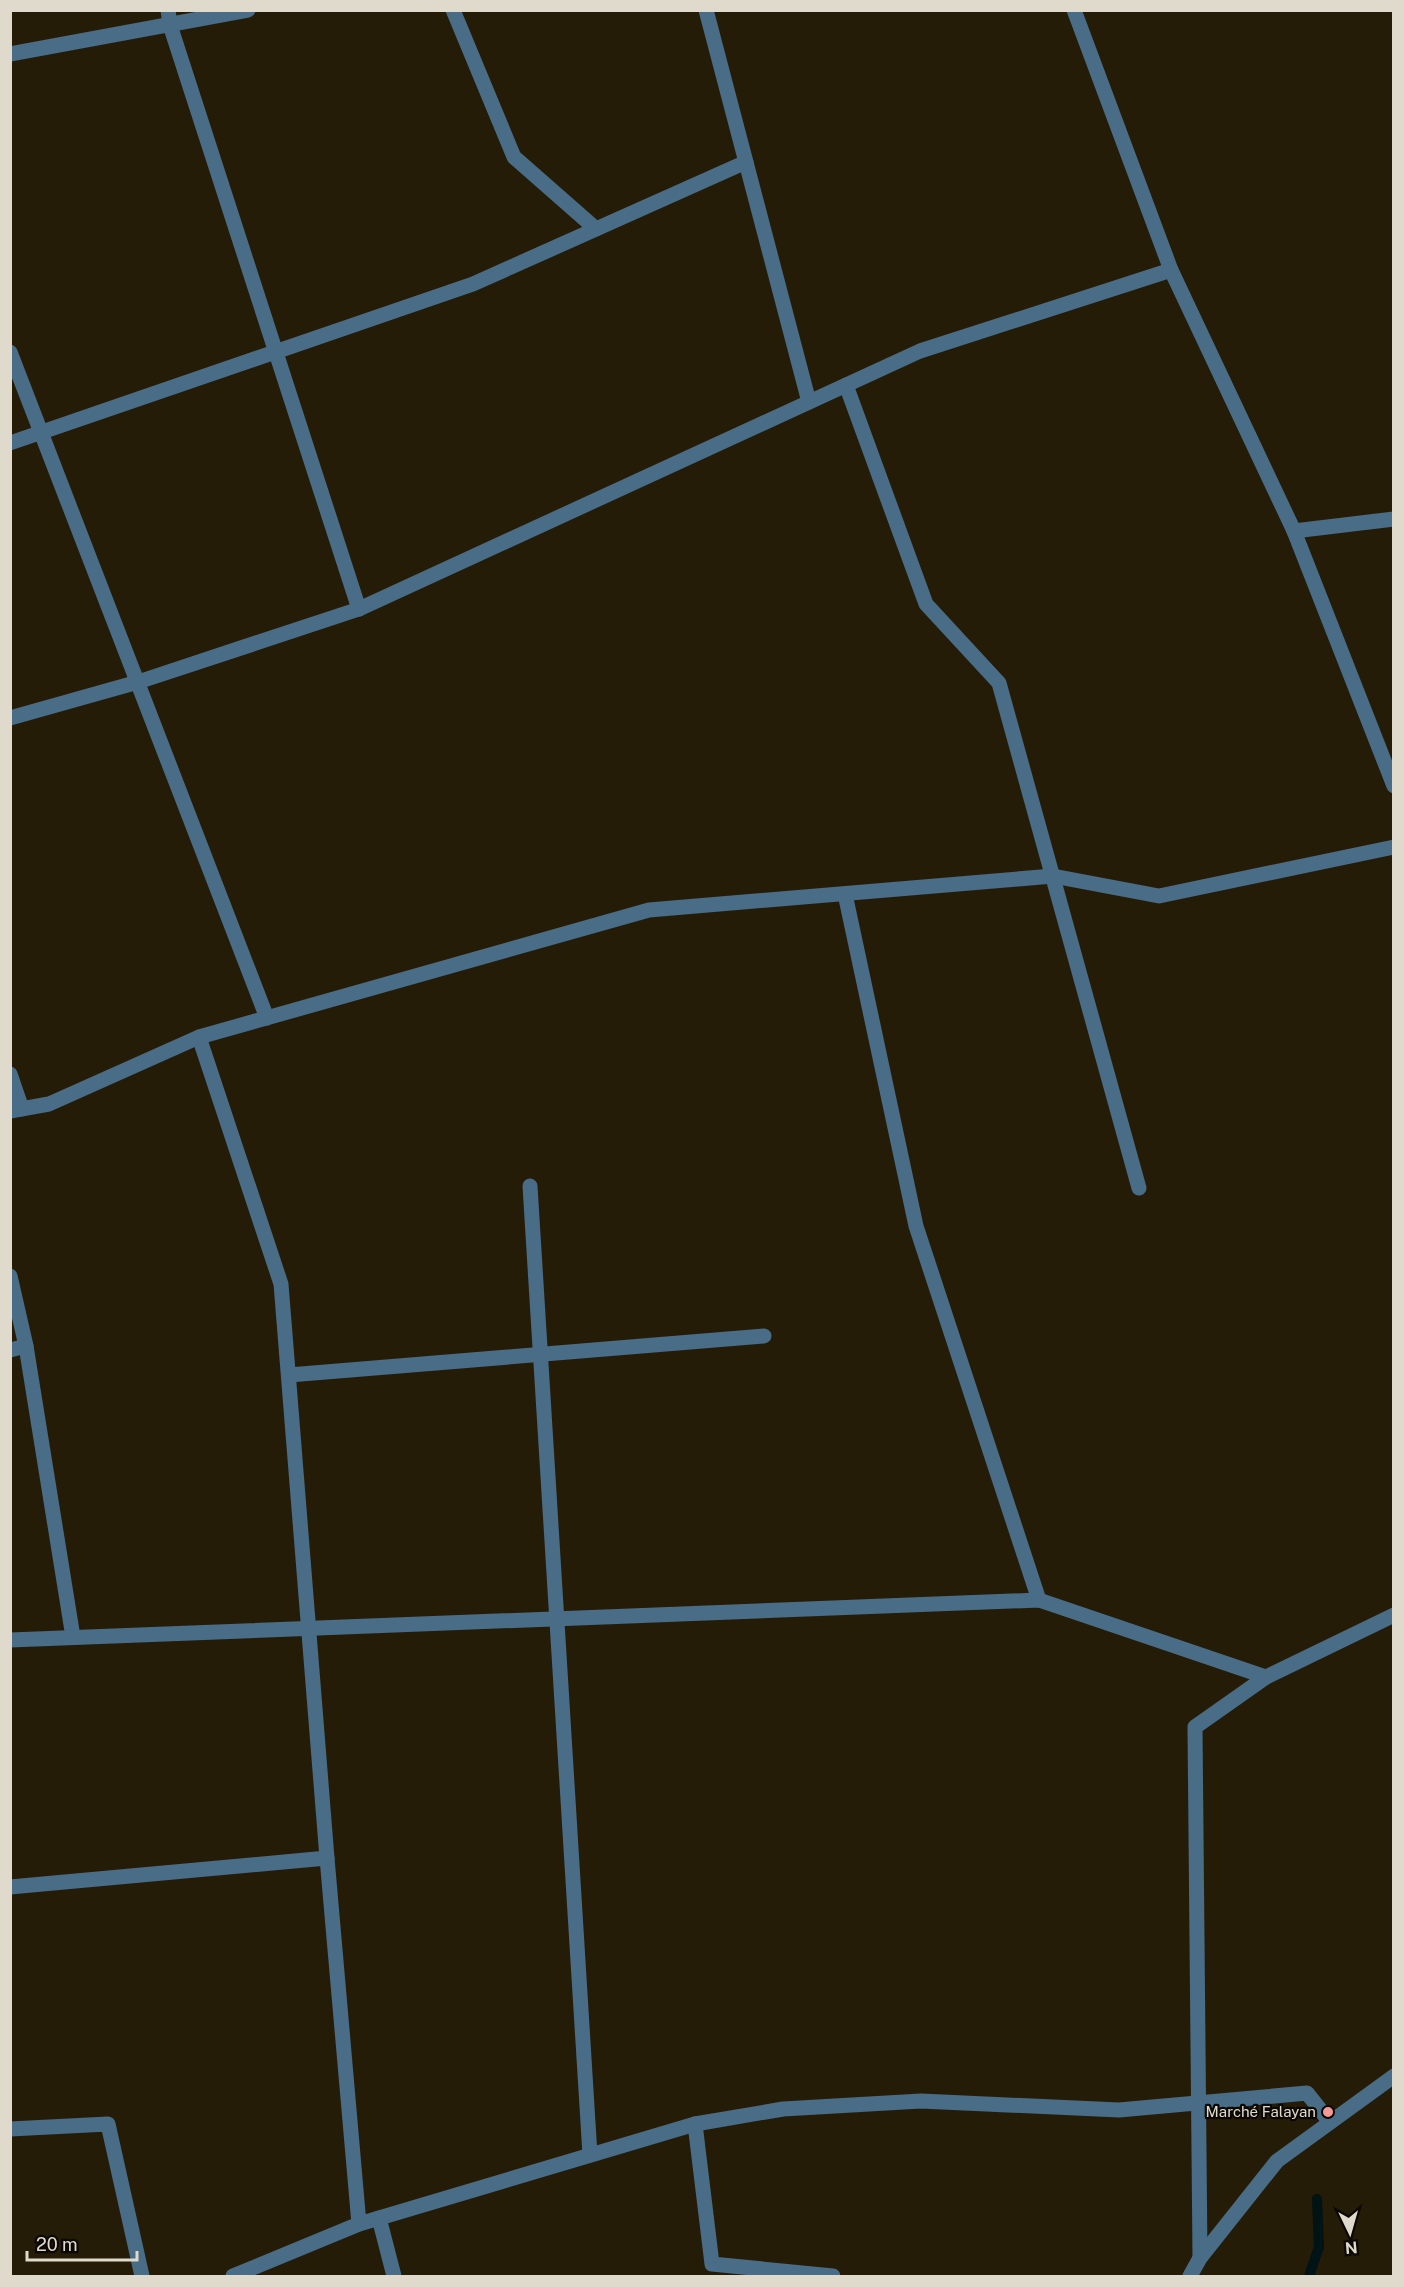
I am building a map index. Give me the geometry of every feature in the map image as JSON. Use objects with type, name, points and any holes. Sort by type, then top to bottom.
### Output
[{"type":"street","points":[[10,54],[169,18],[248,10]]},
{"type":"street","points":[[453,10],[514,157],[596,229]]},
{"type":"street","points":[[706,10],[809,402]]},
{"type":"street","points":[[1074,10],[1171,270],[1294,531],[1394,786]]},
{"type":"street","points":[[169,18],[358,609]]},
{"type":"street","points":[[10,443],[473,284],[746,162]]},
{"type":"street","points":[[10,718],[138,682],[358,609],[920,351],[1171,270]]},
{"type":"street","points":[[10,352],[267,1018]]},
{"type":"street","points":[[846,385],[926,603],[999,683],[1139,1188]]},
{"type":"street","points":[[1294,531],[1394,519]]},
{"type":"street","points":[[10,1074],[16,1110],[49,1104],[199,1037],[649,910],[1053,876],[1159,896],[1394,847]]},
{"type":"street","points":[[845,894],[916,1226],[1039,1600]]},
{"type":"street","points":[[199,1037],[281,1284],[359,2224]]},
{"type":"street","points":[[530,1186],[591,2155]]},
{"type":"street","points":[[10,1276],[26,1346],[73,1637]]},
{"type":"street","points":[[289,1375],[764,1336]]},
{"type":"street","points":[[10,1350],[26,1346]]},
{"type":"street","points":[[10,1640],[1039,1600],[1266,1677]]},
{"type":"street","points":[[1200,2258],[1195,1727],[1266,1677],[1393,1616]]},
{"type":"street","points":[[10,1887],[327,1858]]},
{"type":"street","points":[[1190,2277],[1200,2258],[1277,2161],[1394,2076]]},
{"type":"street","points":[[233,2277],[359,2224],[695,2124],[783,2109],[921,2101],[1119,2110],[1307,2093],[1330,2122]]},
{"type":"street","points":[[10,2129],[108,2124],[142,2277]]},
{"type":"street","points":[[695,2124],[712,2264],[833,2277]]},
{"type":"street","points":[[379,2218],[394,2277]]},
{"type":"waterway","points":[[1309,2276],[1319,2247],[1317,2199]]},
{"type":"place","name":"Marché Falayan","points":[[1328,2112]]}]
